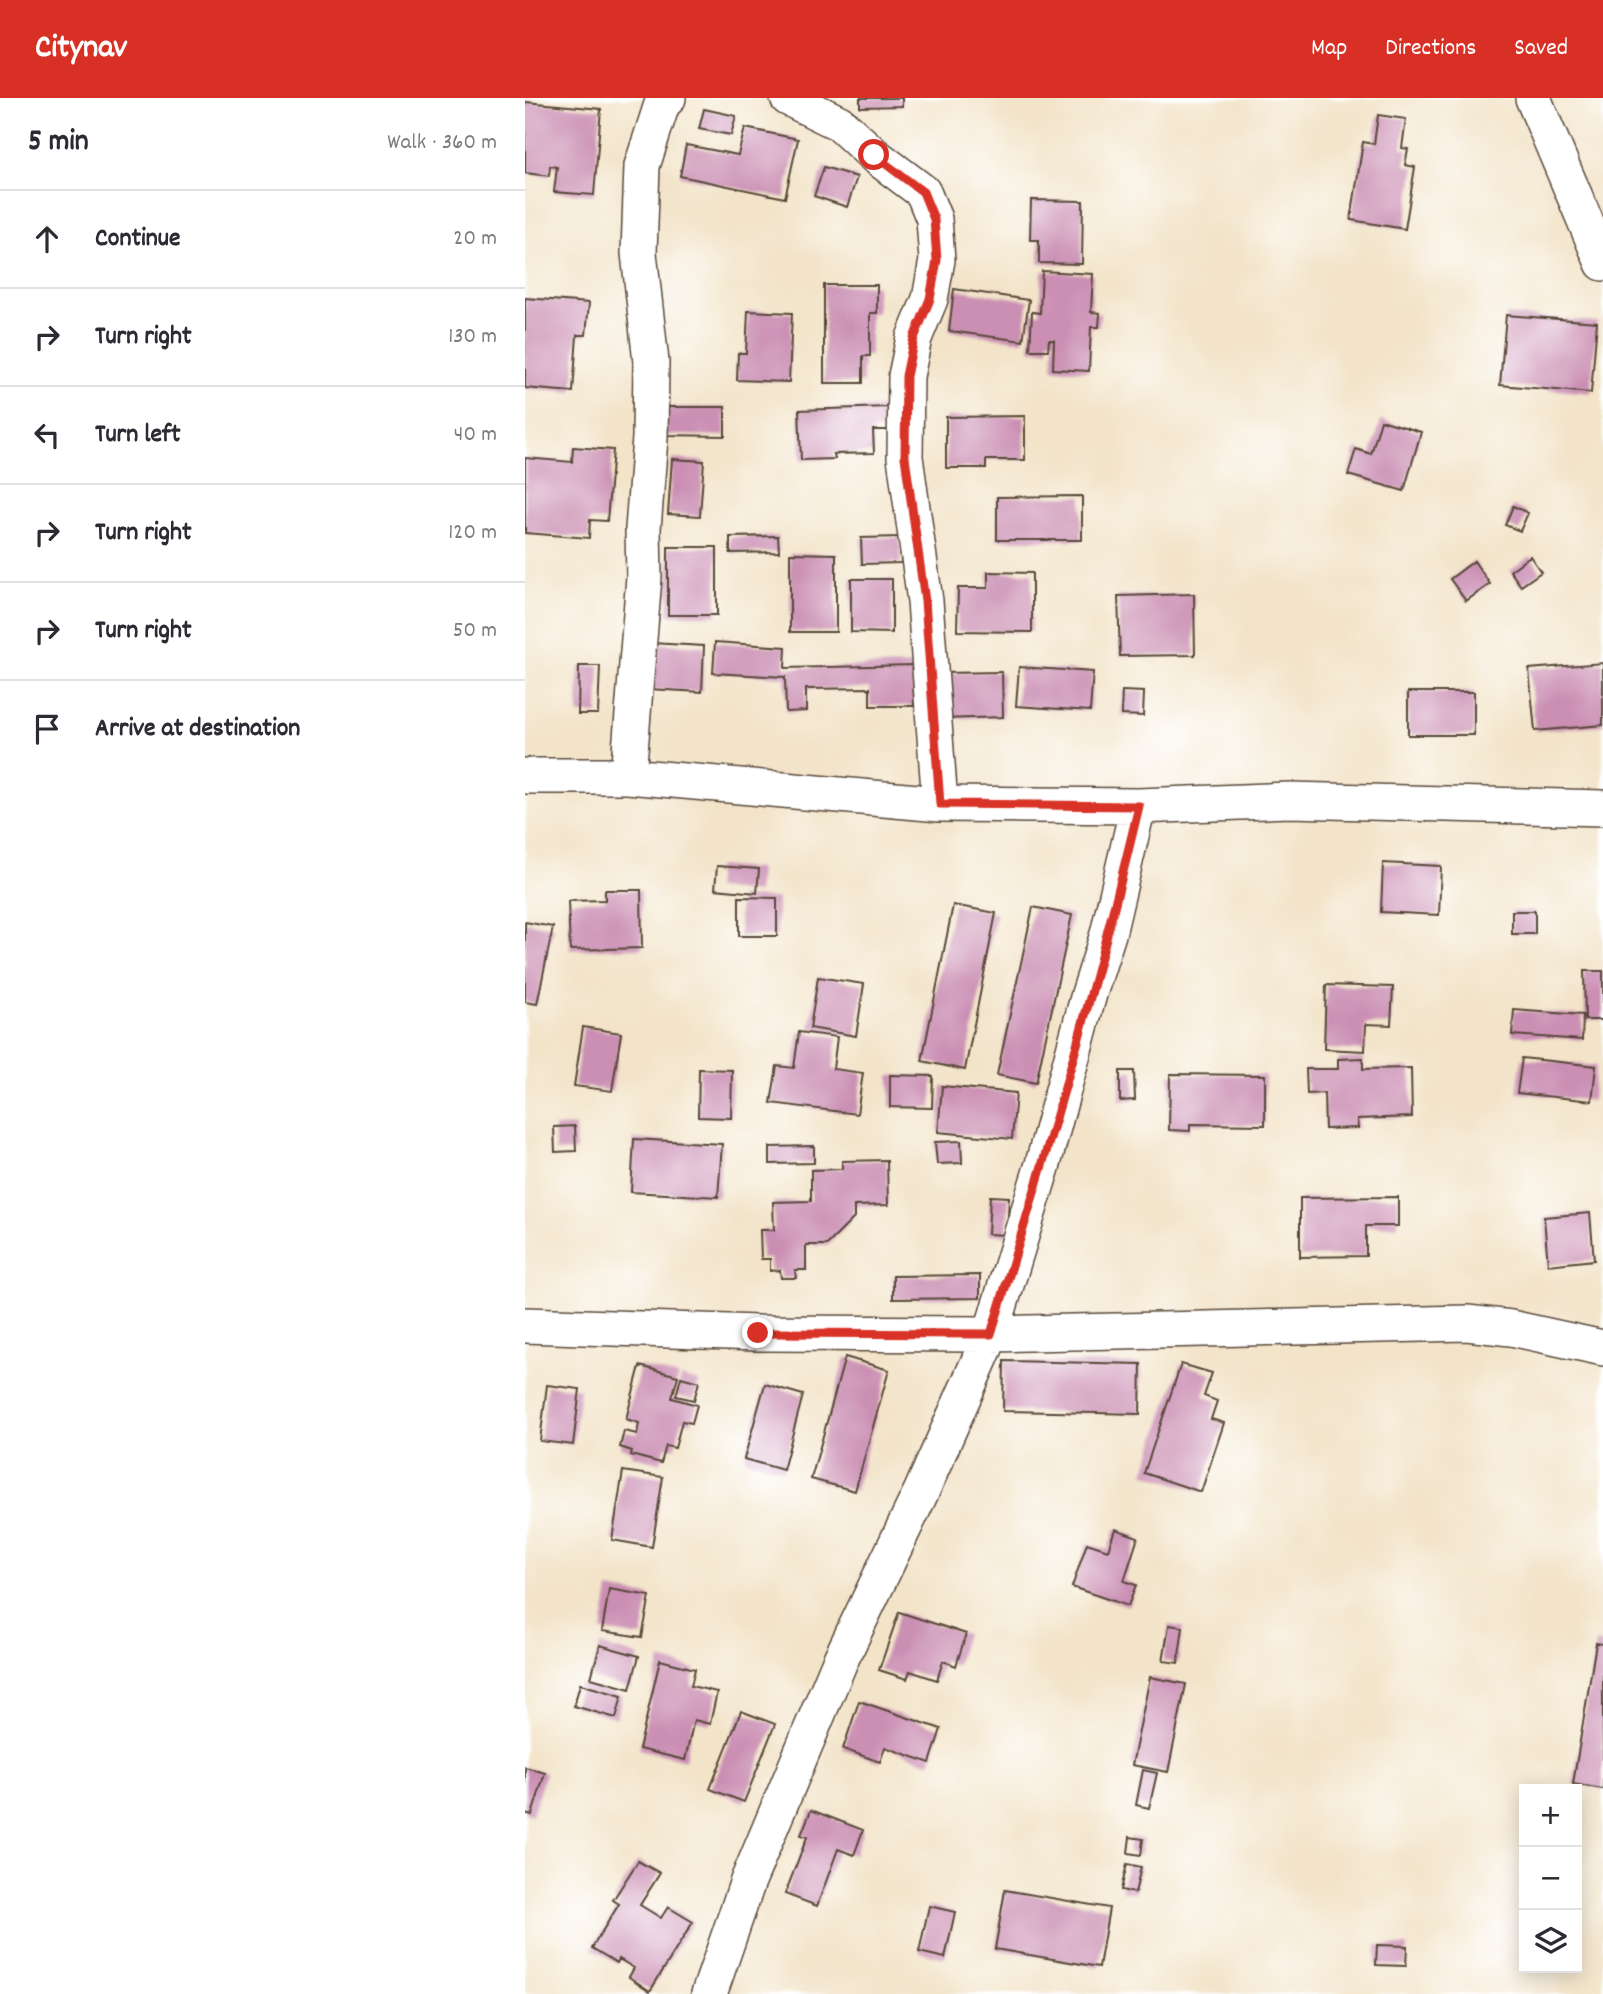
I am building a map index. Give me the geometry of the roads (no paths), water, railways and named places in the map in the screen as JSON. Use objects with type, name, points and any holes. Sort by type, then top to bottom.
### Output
[{"type":"street","points":[[628,776],[644,577],[643,529],[650,438],[651,362],[639,253],[642,166],[662,104],[668,98]]},
{"type":"street","points":[[788,98],[839,123],[874,155],[923,192],[934,219],[937,260],[930,299],[914,338],[906,376],[905,457],[925,601],[940,804]]},
{"type":"street","points":[[1533,98],[1601,254]]},
{"type":"street","points":[[525,776],[628,776],[940,804],[1139,806],[1290,800],[1603,808]]},
{"type":"street","points":[[709,1994],[748,1881],[835,1673],[922,1490],[991,1334],[1043,1164],[1108,934],[1139,806]]},
{"type":"street","points":[[525,1325],[758,1333],[991,1334],[1467,1323],[1511,1328],[1603,1348]]}]
